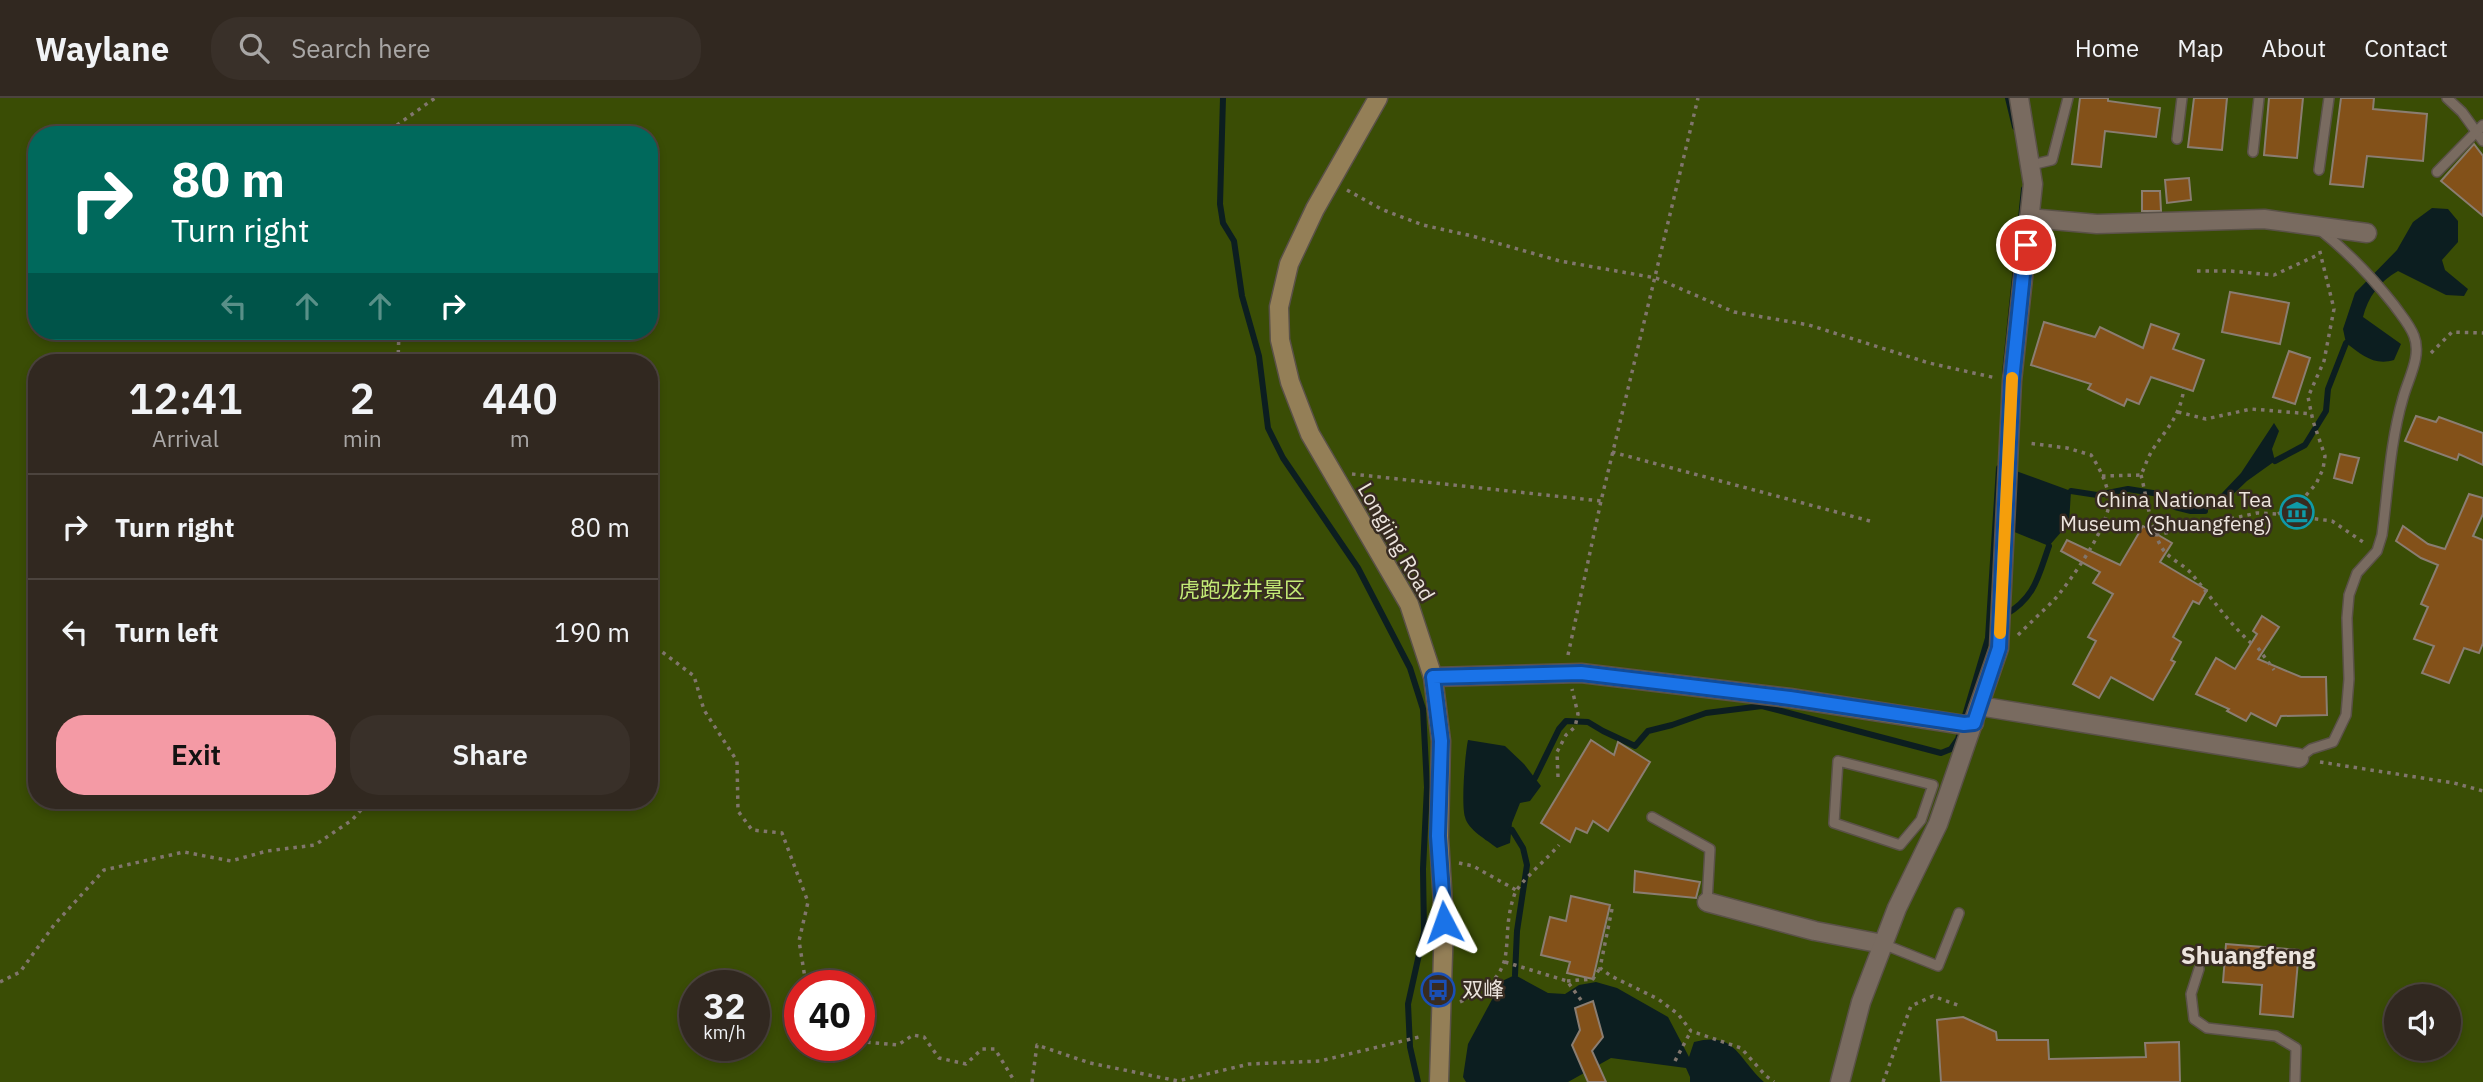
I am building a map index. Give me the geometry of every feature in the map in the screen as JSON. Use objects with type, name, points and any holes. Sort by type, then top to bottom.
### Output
[{"type":"street","name":"Longjing Road","points":[[1378,98],[1315,209],[1289,264],[1279,307],[1280,340],[1290,382],[1310,435],[1409,604],[1433,677],[1441,741],[1440,860],[1444,922],[1439,1082]]},
{"type":"street","points":[[1840,1082],[1861,1002],[1968,719],[1999,648],[2012,381],[2033,184],[2019,98]]},
{"type":"street","points":[[2029,218],[2097,224],[2264,219],[2367,233]]},
{"type":"street","points":[[1433,677],[1581,673],[1968,719],[2235,746],[2299,758]]},
{"type":"street","points":[[1707,902],[1815,931],[1883,944]]},
{"type":"lane","points":[[2031,165],[2052,160],[2068,98]]},
{"type":"lane","points":[[2177,139],[2182,98]]},
{"type":"lane","points":[[2253,152],[2259,98]]},
{"type":"lane","points":[[2319,170],[2329,98]]},
{"type":"lane","points":[[2447,98],[2479,128],[2483,141]]},
{"type":"lane","points":[[2437,172],[2479,128]]},
{"type":"lane","points":[[2299,758],[2311,749],[2333,742],[2346,715],[2349,595],[2357,573],[2377,551],[2382,535],[2395,431],[2417,355],[2415,337],[2404,319],[2361,266],[2315,226]]},
{"type":"lane","points":[[1839,761],[1933,785],[1929,822],[1900,845],[1834,823],[1839,761]]},
{"type":"lane","points":[[1652,817],[1710,849],[1707,902]]},
{"type":"lane","points":[[1883,944],[1938,966],[1959,913]]},
{"type":"lane","points":[[2199,968],[2191,994],[2194,1019],[2207,1028],[2276,1036],[2296,1048],[2295,1082]]},
{"type":"path","points":[[396,126],[435,98]]},
{"type":"path","points":[[1558,777],[1557,752],[1566,735],[1575,727],[1578,714],[1566,674],[1586,564],[1698,98]]},
{"type":"path","points":[[1331,181],[1381,209],[1423,225],[1560,261],[1656,278],[1734,312],[1809,325],[1929,363],[2012,381]]},
{"type":"path","points":[[2278,514],[2301,501],[2316,484],[2325,456],[2308,397],[2323,361],[2334,309],[2315,226]]},
{"type":"path","points":[[2197,271],[2274,275],[2320,254]]},
{"type":"path","points":[[2412,371],[2452,332],[2483,332]]},
{"type":"path","points":[[2184,388],[2174,422],[2152,450],[2141,475],[2156,535],[2164,551],[2190,572],[2205,593],[2222,609],[2232,626],[2251,643]]},
{"type":"path","points":[[2178,412],[2206,419],[2251,409],[2312,414]]},
{"type":"path","points":[[1999,648],[2014,638],[2055,599],[2102,530],[2109,508],[2107,489],[2091,455],[2067,448],[2010,441]]},
{"type":"path","points":[[1612,452],[1870,521]]},
{"type":"path","points":[[1329,471],[1601,501]]},
{"type":"path","points":[[2102,476],[2141,475]]},
{"type":"path","points":[[2156,535],[2257,513],[2278,514],[2332,521],[2377,551]]},
{"type":"path","points":[[2258,648],[2274,670]]},
{"type":"path","points":[[658,649],[694,676],[704,710],[737,761],[738,811],[752,830],[782,833],[808,902],[799,941],[804,970]]},
{"type":"path","points":[[2299,758],[2454,783],[2483,791]]},
{"type":"path","points":[[0,982],[20,971],[54,925],[104,870],[184,852],[231,861],[267,851],[315,845],[352,820],[362,809]]},
{"type":"path","points":[[1440,1011],[1475,995],[1492,982],[1505,962],[1516,890],[1559,845]]},
{"type":"path","points":[[1440,860],[1473,866],[1516,890]]},
{"type":"path","points":[[1505,962],[1567,981],[1593,979],[1600,968],[1612,909]]},
{"type":"path","points":[[1600,968],[1658,999],[1678,1014],[1691,1031],[1741,1048],[1774,1082]]},
{"type":"path","points":[[1567,981],[1584,1004]]},
{"type":"path","points":[[1883,1082],[1911,1006],[1933,996],[1960,1006]]},
{"type":"path","points":[[1675,1061],[1691,1031]]},
{"type":"path","points":[[875,1042],[898,1045],[913,1035],[924,1037],[939,1058],[966,1064],[982,1049],[995,1049],[1015,1082]]},
{"type":"path","points":[[1032,1082],[1037,1045],[1090,1063],[1178,1080],[1249,1064],[1320,1061],[1425,1036]]},
{"type":"green space","name":"虎跑龙井景区","points":[[0,98],[2483,98],[2483,1082],[0,1082]]},
{"type":"shaded area","points":[[2432,208],[2448,209],[2458,221],[2458,242],[2442,260],[2445,270],[2468,289],[2464,296],[2446,295],[2398,271],[2391,275],[2375,291],[2363,317],[2401,344],[2394,360],[2380,362],[2368,358],[2346,343],[2343,329],[2355,293],[2397,250],[2413,222]]},
{"type":"shaded area","points":[[2274,423],[2279,431],[2272,449],[2275,461],[2247,481],[2225,502],[2205,511],[2241,473]]},
{"type":"shaded area","points":[[2016,471],[2071,491],[2069,523],[2049,546],[2012,531]]},
{"type":"shaded area","points":[[1468,740],[1505,746],[1541,786],[1530,801],[1520,803],[1512,823],[1510,843],[1497,848],[1474,830],[1465,817],[1463,791]]},
{"type":"shaded area","points":[[1515,975],[1548,993],[1565,994],[1579,985],[1596,982],[1617,988],[1668,1017],[1689,1057],[1694,1042],[1719,1040],[1735,1049],[1764,1082],[1690,1082],[1686,1068],[1611,1058],[1568,1082],[1466,1082],[1463,1077],[1468,1044],[1502,981]]},
{"type":"building","points":[[2080,98],[2108,98],[2108,101],[2160,108],[2156,137],[2105,131],[2101,167],[2072,164]]},
{"type":"building","points":[[2194,98],[2227,98],[2222,150],[2188,147]]},
{"type":"building","points":[[2269,98],[2303,98],[2297,158],[2264,155]]},
{"type":"building","points":[[2341,98],[2374,98],[2373,109],[2427,114],[2423,161],[2367,156],[2363,187],[2330,184]]},
{"type":"building","points":[[2474,144],[2483,156],[2483,216],[2441,181]]},
{"type":"building","points":[[2189,178],[2191,200],[2167,203],[2165,180]]},
{"type":"building","points":[[2142,191],[2160,191],[2161,211],[2142,211]]},
{"type":"building","points":[[2230,292],[2289,303],[2280,344],[2222,332]]},
{"type":"building","points":[[2044,322],[2095,337],[2100,327],[2143,348],[2151,324],[2179,334],[2173,349],[2204,360],[2193,391],[2151,377],[2139,404],[2127,399],[2124,406],[2088,389],[2091,384],[2031,365]]},
{"type":"building","points":[[2289,351],[2310,358],[2295,404],[2273,397]]},
{"type":"building","points":[[2416,416],[2436,422],[2439,417],[2483,433],[2483,465],[2459,454],[2457,460],[2405,441]]},
{"type":"building","points":[[2340,454],[2359,458],[2352,483],[2334,478]]},
{"type":"building","points":[[2469,494],[2483,498],[2483,514],[2473,536],[2483,540],[2483,643],[2479,653],[2464,648],[2449,683],[2422,673],[2434,646],[2414,639],[2428,607],[2421,604],[2438,565],[2421,558],[2396,541],[2403,526],[2428,544],[2445,549]]},
{"type":"building","points":[[2143,526],[2172,543],[2160,562],[2207,590],[2199,604],[2193,601],[2173,637],[2181,642],[2171,660],[2175,662],[2153,700],[2111,677],[2099,698],[2073,684],[2096,641],[2088,637],[2113,594],[2093,583],[2100,572],[2061,551],[2067,540],[2120,565]]},
{"type":"building","points":[[2262,616],[2279,627],[2258,659],[2301,677],[2326,677],[2327,715],[2281,716],[2276,726],[2251,713],[2246,721],[2227,711],[2229,709],[2196,694],[2216,658],[2235,669],[2257,634],[2253,631]]},
{"type":"building","points":[[1591,740],[1614,755],[1618,742],[1650,762],[1608,831],[1593,821],[1587,833],[1576,828],[1570,842],[1541,823]]},
{"type":"building","points":[[1635,871],[1700,882],[1696,898],[1634,892]]},
{"type":"building","points":[[1571,896],[1610,905],[1593,979],[1567,973],[1570,962],[1541,955],[1550,917],[1566,921]]},
{"type":"building","points":[[2226,944],[2299,950],[2293,1017],[2260,1014],[2262,985],[2223,982]]},
{"type":"building","points":[[1593,1001],[1603,1037],[1592,1051],[1606,1082],[1588,1082],[1572,1045],[1580,1030],[1575,1008]]},
{"type":"building","points":[[1963,1017],[1996,1032],[1997,1040],[2048,1040],[2049,1059],[2146,1057],[2145,1043],[2179,1042],[2180,1082],[1941,1082],[1937,1020]]},
{"type":"waterway","points":[[1223,98],[1220,204],[1223,223],[1234,241],[1242,296],[1259,356],[1268,428],[1283,458],[1358,568],[1410,668],[1423,709],[1427,787],[1423,869],[1424,932],[1408,1004],[1410,1047],[1418,1082]]},
{"type":"waterway","points":[[2008,98],[2015,127]]},
{"type":"waterway","points":[[2005,373],[2024,189]]},
{"type":"waterway","points":[[2275,461],[2305,445],[2326,411],[2328,389],[2346,343]]},
{"type":"waterway","points":[[1535,778],[1559,729],[1566,721],[1588,722],[1635,746],[1648,731],[1706,713],[1762,706],[1941,753],[1951,749],[1958,739],[1988,638],[1999,468]]},
{"type":"waterway","points":[[2071,491],[2097,495],[2128,489],[2159,494],[2175,507],[2205,511]]},
{"type":"waterway","points":[[2005,615],[2029,594],[2049,546]]},
{"type":"waterway","points":[[1512,830],[1523,848],[1527,865],[1517,931],[1515,975]]},
{"type":"slow traffic","points":[[2000,633],[2012,378]]},
{"type":"place","name":"China National Tea Museum (Shuangfeng)","points":[[2297,512]]},
{"type":"place","name":"双峰","points":[[1438,990]]},
{"type":"district","name":"Shuangfeng","points":[[2248,956]]},
{"type":"route","points":[[1444,922],[1438,836],[1441,741],[1433,677],[1581,673],[1790,698],[1964,724],[1974,723],[1999,648],[2012,381],[2026,245]]}]
